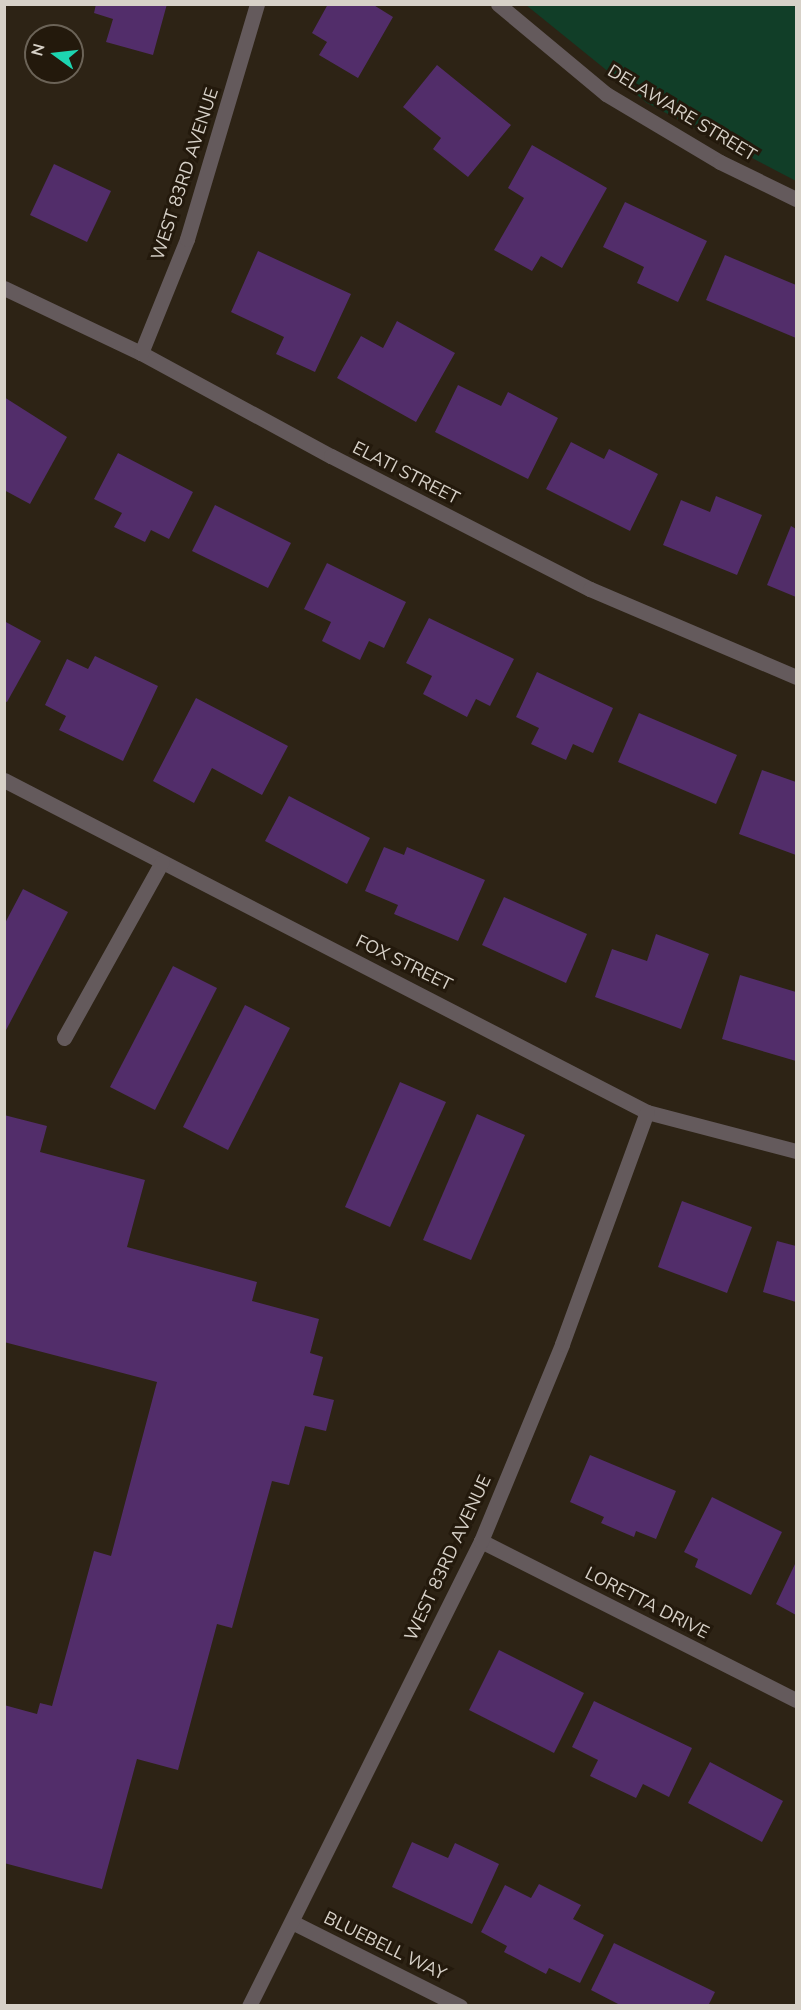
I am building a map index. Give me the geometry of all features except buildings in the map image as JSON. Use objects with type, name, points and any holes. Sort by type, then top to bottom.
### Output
[{"type":"street","name":"WEST 83RD AVENUE","points":[[141,353],[187,239],[257,4]]},
{"type":"street","name":"DELAWARE STREET","points":[[498,4],[606,94],[720,162],[796,199]]},
{"type":"street","name":"ELATI STREET","points":[[4,288],[141,353],[331,456],[590,589],[796,677]]},
{"type":"street","name":"FOX STREET","points":[[4,780],[456,1010],[647,1112],[796,1151]]},
{"type":"street","points":[[64,1038],[162,862]]},
{"type":"street","name":"WEST 83RD AVENUE","points":[[249,2006],[481,1541],[562,1344],[647,1112]]},
{"type":"street","name":"LORETTA DRIVE","points":[[481,1541],[796,1700]]},
{"type":"street","name":"BLUEBELL WAY","points":[[292,1922],[460,2006]]},
{"type":"green space","points":[[788,4],[796,7],[796,181],[647,103],[526,5]]}]
